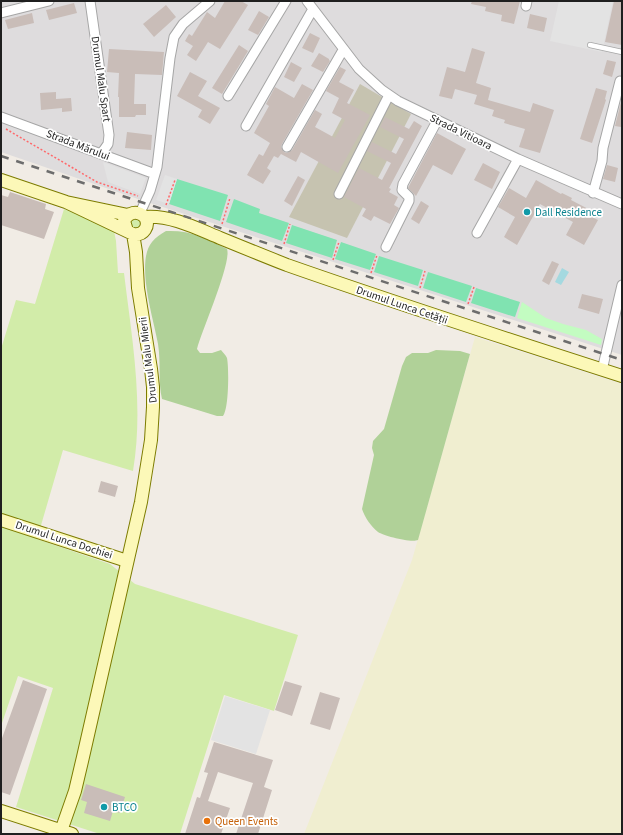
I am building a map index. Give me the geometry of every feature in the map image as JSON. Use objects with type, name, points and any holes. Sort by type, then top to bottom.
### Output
[{"type":"street","points":[[1,13],[49,1]]},
{"type":"street","name":"Drumul Malu Spart","points":[[90,1],[109,135],[108,144],[101,154]]},
{"type":"street","points":[[138,226],[155,174],[174,37],[183,24],[210,1]]},
{"type":"street","points":[[228,96],[286,1]]},
{"type":"street","name":"Strada Vitioara","points":[[307,1],[343,50],[369,79],[398,101],[518,159],[593,193],[622,204]]},
{"type":"street","points":[[246,126],[313,9]]},
{"type":"street","points":[[287,147],[343,50]]},
{"type":"street","points":[[593,193],[602,161],[603,148],[620,81]]},
{"type":"street","points":[[339,194],[389,95]]},
{"type":"street","name":"Strada Mărului","points":[[1,117],[155,174]]},
{"type":"street","points":[[386,247],[409,201],[409,197],[402,190],[403,184],[437,121]]},
{"type":"street","points":[[477,233],[518,159]]},
{"type":"street","name":"Drumul Lunca Cetății","points":[[1,180],[138,226],[163,218],[185,224],[272,259],[327,279],[422,312],[622,376]]},
{"type":"street","name":"Drumul Lunca Cetății","points":[[66,202],[128,215],[134,212],[138,226]]},
{"type":"street","name":"Drumul Malu Mierii","points":[[67,832],[145,481],[151,440],[153,408],[151,369],[137,280],[136,252],[138,226]]},
{"type":"street","points":[[602,370],[622,285]]},
{"type":"street","name":"Drumul Lunca Dochiei","points":[[1,520],[127,561]]},
{"type":"street","points":[[1,811],[67,832]]},
{"type":"lane","points":[[590,45],[622,52]]},
{"type":"path","points":[[1,126],[97,182],[148,195]]},
{"type":"path","points":[[166,205],[175,180]]},
{"type":"path","points":[[222,224],[230,198]]},
{"type":"path","points":[[284,244],[290,224]]},
{"type":"path","points":[[333,260],[339,242]]},
{"type":"path","points":[[371,273],[377,255]]},
{"type":"path","points":[[420,288],[425,272]]},
{"type":"path","points":[[468,304],[474,287]]},
{"type":"shaded area","points":[[1,1],[622,1],[622,355],[141,200],[1,152]]},
{"type":"shaded area","points":[[559,1],[613,1],[602,52],[550,41]]},
{"type":"shaded area","points":[[360,84],[411,114],[347,238],[289,217]]},
{"type":"shaded area","points":[[103,162],[146,178],[140,194],[108,182]]},
{"type":"shaded area","points":[[165,175],[177,179],[169,204],[156,200]]},
{"type":"shaded area","points":[[475,337],[622,384],[622,834],[304,834],[412,560]]},
{"type":"shaded area","points":[[225,696],[270,710],[256,754],[211,740]]},
{"type":"green space","points":[[177,179],[228,195],[220,221],[169,204]]},
{"type":"green space","points":[[234,199],[260,209],[259,213],[289,223],[282,241],[226,222]]},
{"type":"green space","points":[[64,209],[89,218],[114,231],[118,273],[124,273],[136,372],[136,446],[133,471],[63,450],[37,539],[110,564],[135,584],[298,635],[274,711],[224,695],[180,834],[100,834],[16,807],[53,688],[18,676],[1,726],[1,349],[16,300],[35,304]]},
{"type":"green space","points":[[132,218],[141,220],[141,227],[133,229],[130,222]]},
{"type":"green space","points":[[292,225],[337,240],[332,258],[286,243]]},
{"type":"green space","points":[[166,231],[190,233],[205,238],[227,249],[225,267],[221,281],[197,349],[200,353],[212,353],[221,350],[227,358],[227,397],[223,416],[217,416],[162,399],[159,351],[147,292],[145,263],[147,251],[152,242]]},
{"type":"green space","points":[[341,242],[376,254],[370,270],[335,259]]},
{"type":"green space","points":[[379,256],[423,270],[418,286],[374,272]]},
{"type":"green space","points":[[428,272],[472,286],[466,302],[423,288]]},
{"type":"green space","points":[[476,288],[520,302],[515,317],[471,303]]},
{"type":"green space","points":[[522,302],[546,318],[586,330],[602,339],[601,345],[517,318]]},
{"type":"green space","points":[[436,350],[460,351],[470,354],[418,540],[404,540],[378,532],[368,522],[362,509],[374,455],[372,448],[373,441],[384,429],[406,357],[412,353],[428,353]]},
{"type":"water","points":[[562,268],[569,272],[561,285],[555,282]]},
{"type":"building","points":[[225,1],[241,1],[248,5],[220,49],[208,42],[196,61],[187,55],[193,46],[185,41],[189,34],[192,36],[207,12],[215,18]]},
{"type":"building","points":[[472,1],[520,1],[514,24],[501,21],[502,15],[485,11],[486,7],[471,4]]},
{"type":"building","points":[[614,1],[622,1],[622,45],[605,42]]},
{"type":"building","points":[[74,3],[77,13],[49,20],[46,10]]},
{"type":"building","points":[[166,5],[176,17],[154,37],[143,24]]},
{"type":"building","points":[[259,11],[269,17],[258,35],[248,30]]},
{"type":"building","points":[[32,13],[34,23],[8,29],[5,20]]},
{"type":"building","points":[[530,14],[547,18],[544,32],[527,28]]},
{"type":"building","points":[[310,33],[320,38],[313,53],[302,48]]},
{"type":"building","points":[[239,45],[248,51],[222,94],[212,88]]},
{"type":"building","points":[[472,48],[485,52],[476,83],[491,88],[488,100],[530,112],[533,103],[554,110],[540,153],[519,147],[525,129],[504,123],[505,120],[492,116],[494,110],[474,104],[477,95],[455,89],[452,99],[439,96],[447,67],[465,72]]},
{"type":"building","points":[[109,49],[164,52],[162,75],[135,74],[134,104],[146,104],[146,115],[119,117],[119,73],[107,72]]},
{"type":"building","points":[[319,53],[330,61],[323,72],[311,66]]},
{"type":"building","points":[[607,60],[616,62],[612,77],[603,74]]},
{"type":"building","points":[[291,62],[302,68],[294,82],[284,77]]},
{"type":"building","points":[[340,67],[346,70],[339,82],[354,90],[347,103],[370,115],[338,173],[301,152],[296,162],[281,154],[278,158],[274,156],[267,168],[271,171],[263,184],[247,175],[259,154],[263,156],[270,143],[254,133],[269,106],[266,104],[275,87],[294,98],[302,84],[313,90],[282,144],[281,147],[284,152],[287,153],[292,150],[315,110],[322,114],[315,127],[335,138],[345,120],[332,113],[339,98],[326,91]]},
{"type":"building","points":[[190,72],[207,81],[198,96],[220,108],[210,124],[198,117],[202,110],[177,96]]},
{"type":"building","points":[[596,88],[607,91],[606,100],[592,143],[580,139]]},
{"type":"building","points":[[56,92],[56,99],[71,98],[72,111],[62,112],[62,108],[41,110],[40,93]]},
{"type":"building","points":[[621,102],[622,121],[621,127],[615,126]]},
{"type":"building","points":[[385,117],[409,129],[414,121],[422,126],[389,188],[391,189],[389,192],[398,197],[394,205],[399,208],[390,224],[374,216],[371,221],[362,216],[366,209],[344,197],[359,168],[382,180],[391,163],[367,151],[372,142],[396,154],[404,139],[380,127]]},
{"type":"building","points":[[127,132],[152,135],[151,150],[125,148]]},
{"type":"building","points":[[437,133],[466,149],[452,175],[433,165],[416,196],[408,188]]},
{"type":"building","points":[[483,163],[500,172],[492,189],[474,180]]},
{"type":"building","points":[[607,165],[618,168],[615,182],[603,179]]},
{"type":"building","points":[[298,176],[305,180],[292,206],[284,201]]},
{"type":"building","points":[[536,180],[561,194],[562,193],[572,198],[571,200],[594,212],[592,217],[598,220],[584,245],[566,235],[573,222],[540,204],[517,245],[504,237],[515,217],[498,207],[509,188],[526,198]]},
{"type":"building","points":[[10,192],[46,204],[45,209],[54,212],[44,239],[1,225],[1,195],[8,197]]},
{"type":"building","points":[[421,201],[429,206],[419,224],[411,219]]},
{"type":"building","points":[[552,261],[559,264],[549,285],[542,281]]},
{"type":"building","points":[[582,294],[603,299],[599,314],[578,308]]},
{"type":"building","points":[[101,481],[118,486],[115,497],[98,492]]},
{"type":"building","points":[[23,680],[47,689],[10,795],[1,792],[1,741]]},
{"type":"building","points":[[285,681],[302,686],[292,716],[275,710]]},
{"type":"building","points":[[320,692],[340,698],[330,730],[310,724]]},
{"type":"building","points":[[214,742],[273,760],[264,787],[272,790],[258,834],[236,834],[253,783],[218,772],[208,801],[230,808],[221,834],[185,834],[197,797],[200,798],[208,773],[204,772]]},
{"type":"building","name":"BTCO","points":[[86,784],[125,797],[120,813],[113,811],[110,821],[84,813],[87,802],[81,800]]},
{"type":"railway","points":[[1,156],[622,360]]},
{"type":"place","name":"Dall Residence","points":[[527,212]]},
{"type":"place","name":"BTCO","points":[[104,807]]},
{"type":"place","name":"Queen Events","points":[[207,821]]}]
